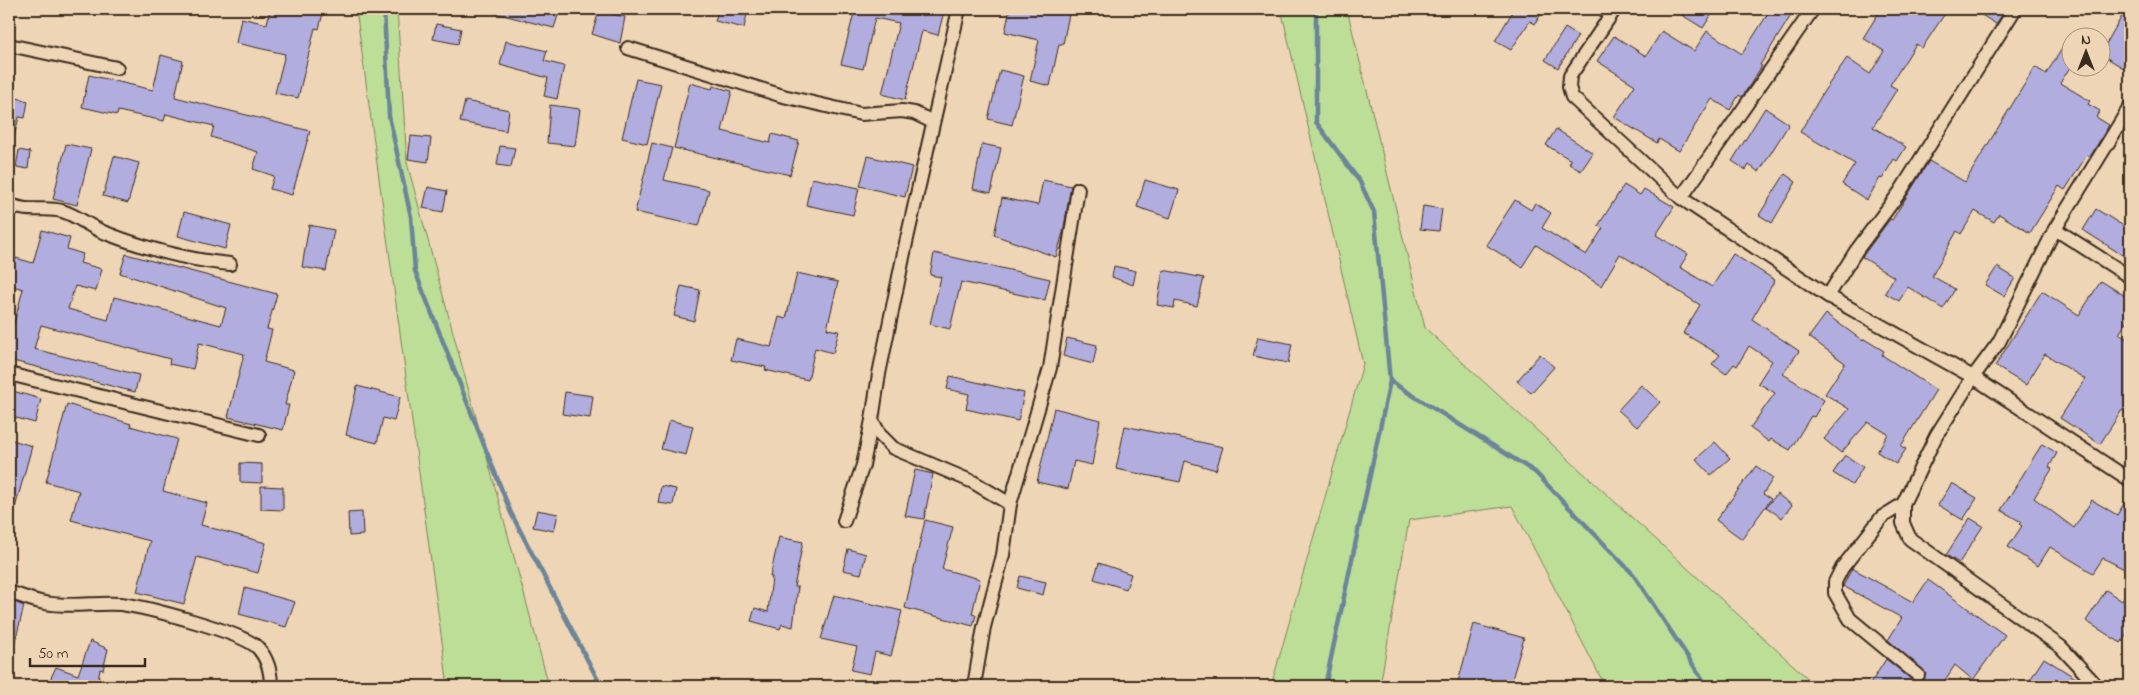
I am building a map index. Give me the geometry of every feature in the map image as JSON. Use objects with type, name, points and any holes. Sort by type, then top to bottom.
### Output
[{"type":"street","points":[[844,521],[864,465],[876,390],[896,290],[959,9]]},
{"type":"street","points":[[1615,9],[1570,76],[1569,87],[1572,97],[1681,198],[1828,296],[1973,377],[2130,480]]},
{"type":"street","points":[[1681,198],[1813,9]]},
{"type":"street","points":[[1828,296],[1856,251],[1900,192],[2015,9]]},
{"type":"street","points":[[9,45],[117,68]]},
{"type":"street","points":[[628,48],[783,96],[861,114],[902,110],[933,122]]},
{"type":"street","points":[[2098,686],[2061,647],[1910,539],[1903,523],[1903,504],[1936,436],[1973,377],[1999,342],[2055,229],[2130,107]]},
{"type":"street","points":[[974,686],[984,627],[1003,556],[1010,504],[1050,368],[1078,189]]},
{"type":"street","points":[[9,204],[29,210],[63,212],[93,228],[146,248],[205,262],[230,264]]},
{"type":"street","points":[[2055,229],[2130,277]]},
{"type":"street","points":[[9,374],[259,435]]},
{"type":"street","points":[[872,420],[880,435],[893,448],[973,482],[1010,504]]},
{"type":"street","points":[[1903,504],[1882,517],[1842,568],[1835,582],[1836,593],[1850,619],[1918,675]]},
{"type":"street","points":[[9,592],[46,603],[137,606],[223,630],[257,647],[268,663],[271,686]]},
{"type":"green space","points":[[356,9],[397,9],[407,163],[549,686],[448,686]]},
{"type":"green space","points":[[1281,9],[1347,9],[1425,328],[1816,686],[1605,686],[1512,506],[1409,520],[1380,686],[1271,686],[1363,364]]},
{"type":"building","points":[[270,9],[324,9],[319,29],[315,28],[298,98],[275,93],[285,54],[236,43],[241,18],[267,24]]},
{"type":"building","points":[[491,9],[560,9],[554,28],[491,12]]},
{"type":"building","points":[[719,9],[748,9],[744,28],[715,21]]},
{"type":"building","points":[[855,9],[935,9],[944,11],[938,35],[922,31],[905,100],[882,94],[899,23],[875,18],[863,69],[841,64]]},
{"type":"building","points":[[1010,9],[1070,9],[1063,44],[1059,44],[1050,86],[1030,81],[1039,40],[1005,32]]},
{"type":"building","points":[[1510,9],[1544,9],[1535,24],[1530,21],[1511,50],[1495,41],[1513,11]]},
{"type":"building","points":[[1672,9],[1715,9],[1703,28]]},
{"type":"building","points":[[1771,9],[1795,9],[1742,97],[1739,95],[1730,110],[1712,99],[1679,151],[1659,139],[1657,143],[1614,117],[1635,85],[1597,61],[1614,36],[1646,56],[1662,31],[1694,51],[1707,31],[1742,54]]},
{"type":"building","points":[[1881,9],[1948,9],[1922,48],[1916,44],[1890,85],[1897,89],[1873,127],[1906,147],[1897,161],[1894,159],[1882,179],[1880,178],[1867,200],[1842,184],[1855,164],[1800,132],[1824,91],[1847,58],[1870,74],[1884,51],[1863,38]]},
{"type":"building","points":[[1972,9],[2006,9],[1996,24]]},
{"type":"building","points":[[2126,9],[2130,9],[2130,72],[2112,61],[2112,34]]},
{"type":"building","points":[[599,11],[625,17],[620,43],[592,34]]},
{"type":"building","points":[[436,24],[461,29],[458,44],[433,39]]},
{"type":"building","points":[[1565,28],[1578,36],[1558,68],[1545,60]]},
{"type":"building","points":[[506,41],[547,51],[544,61],[564,66],[557,99],[544,96],[548,78],[500,65]]},
{"type":"building","points":[[2062,49],[2063,78],[2060,83],[2090,101],[2088,104],[2100,111],[2096,117],[2109,125],[2090,157],[2087,155],[2065,190],[2059,186],[2030,233],[1999,214],[1994,222],[1975,211],[1961,234],[1957,231],[1932,276],[1955,289],[1943,309],[1908,287],[1899,301],[1885,293],[1894,277],[1862,257],[1890,219],[1892,220],[1929,161],[1965,182],[2035,67],[2046,74]]},
{"type":"building","points":[[161,55],[183,61],[175,97],[310,131],[292,195],[270,189],[274,176],[253,169],[258,152],[211,137],[214,126],[166,114],[164,121],[118,111],[117,115],[82,107],[89,75],[153,90]]},
{"type":"building","points":[[1000,70],[1024,76],[1012,125],[988,119]]},
{"type":"building","points":[[636,79],[661,84],[647,144],[622,138]]},
{"type":"building","points":[[690,83],[712,89],[713,86],[732,91],[722,131],[770,143],[772,134],[799,141],[790,175],[674,148]]},
{"type":"building","points":[[10,96],[28,101],[25,118],[19,117],[13,141],[9,140]]},
{"type":"building","points":[[465,101],[509,110],[506,131],[460,122]]},
{"type":"building","points":[[550,105],[580,109],[575,146],[547,143]]},
{"type":"building","points":[[1765,108],[1789,124],[1759,172],[1749,165],[1746,170],[1732,161]]},
{"type":"building","points":[[1556,129],[1593,153],[1581,171],[1569,164],[1571,160],[1546,145]]},
{"type":"building","points":[[411,136],[431,138],[428,162],[408,159]]},
{"type":"building","points":[[652,143],[672,148],[664,180],[709,190],[699,226],[635,212]]},
{"type":"building","points":[[66,144],[91,149],[77,205],[53,199]]},
{"type":"building","points":[[982,144],[1001,148],[991,193],[973,189]]},
{"type":"building","points":[[500,146],[515,148],[511,167],[497,165]]},
{"type":"building","points":[[19,150],[30,152],[28,169],[16,167]]},
{"type":"building","points":[[114,156],[139,163],[128,203],[103,196]]},
{"type":"building","points":[[868,156],[912,167],[905,197],[860,186]]},
{"type":"building","points":[[1785,174],[1796,182],[1772,223],[1759,215]]},
{"type":"building","points":[[812,178],[859,188],[853,215],[806,205]]},
{"type":"building","points":[[1043,180],[1071,186],[1063,233],[1056,257],[994,235],[1002,198],[1038,205]]},
{"type":"building","points":[[1145,180],[1179,190],[1170,218],[1137,207]]},
{"type":"building","points":[[1624,185],[1640,195],[1644,189],[1674,207],[1656,235],[1688,254],[1680,267],[1712,287],[1733,254],[1775,280],[1752,319],[1799,351],[1783,374],[1824,400],[1814,417],[1811,416],[1790,450],[1771,439],[1769,442],[1750,428],[1775,393],[1758,383],[1772,361],[1749,346],[1737,366],[1734,364],[1726,374],[1712,364],[1720,355],[1683,333],[1700,305],[1620,254],[1601,286],[1536,245],[1522,267],[1486,245],[1515,200],[1531,210],[1535,203],[1551,213],[1542,228],[1586,255],[1603,228],[1598,226]]},
{"type":"building","points":[[428,187],[447,191],[443,212],[423,208]]},
{"type":"building","points":[[1423,206],[1442,209],[1439,231],[1420,229]]},
{"type":"building","points":[[2096,209],[2130,230],[2130,260],[2083,230]]},
{"type":"building","points":[[184,212],[231,225],[225,249],[178,236]]},
{"type":"building","points":[[309,225],[334,230],[326,271],[302,267]]},
{"type":"building","points":[[42,230],[70,238],[67,249],[83,254],[80,263],[102,269],[96,291],[75,286],[68,309],[108,320],[114,297],[221,325],[226,308],[120,273],[126,254],[277,294],[267,329],[272,330],[264,362],[294,370],[285,405],[289,405],[283,430],[228,417],[244,354],[199,343],[193,369],[169,364],[170,359],[41,325],[34,349],[139,375],[135,392],[9,360],[9,343],[23,289],[9,285],[9,256],[33,263]]},
{"type":"building","points":[[934,253],[1050,279],[1045,300],[961,282],[950,329],[930,324],[941,277],[930,275]]},
{"type":"building","points":[[1114,266],[1136,271],[1133,285],[1112,277]]},
{"type":"building","points":[[1997,267],[2015,278],[2004,296],[1985,285]]},
{"type":"building","points":[[1163,270],[1204,278],[1197,306],[1175,301],[1174,308],[1157,305]]},
{"type":"building","points":[[797,273],[838,282],[827,329],[839,331],[833,353],[815,348],[808,380],[765,370],[766,367],[731,360],[736,339],[771,347],[779,317],[786,319]]},
{"type":"building","points":[[2101,281],[2130,299],[2130,316],[2119,334],[2130,341],[2130,415],[2122,410],[2100,444],[2060,418],[2085,379],[2045,354],[2026,385],[1995,366],[2042,291],[2079,315]]},
{"type":"building","points":[[681,286],[700,290],[694,321],[674,316]]},
{"type":"building","points":[[1826,314],[1863,341],[1864,339],[1884,351],[1882,355],[1936,390],[1901,446],[1906,449],[1896,464],[1877,452],[1888,434],[1868,422],[1841,453],[1824,439],[1849,409],[1825,394],[1845,363],[1809,337]]},
{"type":"building","points":[[1258,337],[1292,344],[1288,363],[1253,356]]},
{"type":"building","points":[[1067,338],[1097,345],[1093,364],[1063,356]]},
{"type":"building","points":[[1540,354],[1554,367],[1531,393],[1517,381]]},
{"type":"building","points":[[950,376],[1024,393],[1018,421],[966,409],[969,394],[947,389]]},
{"type":"building","points":[[1641,385],[1660,402],[1637,427],[1618,410]]},
{"type":"building","points":[[357,386],[400,397],[394,421],[383,418],[377,443],[346,435]]},
{"type":"building","points":[[9,390],[41,399],[35,423],[9,416]]},
{"type":"building","points":[[565,392],[593,396],[590,418],[562,414]]},
{"type":"building","points":[[67,404],[131,424],[130,426],[177,439],[163,491],[207,503],[201,525],[266,543],[258,573],[197,557],[184,604],[137,592],[150,541],[71,520],[79,491],[46,482]]},
{"type":"building","points":[[1054,408],[1100,420],[1092,465],[1074,461],[1068,489],[1037,482]]},
{"type":"building","points":[[669,420],[693,426],[686,455],[661,449]]},
{"type":"building","points":[[1125,426],[1223,447],[1216,470],[1185,461],[1180,482],[1116,469]]},
{"type":"building","points":[[9,439],[32,446],[12,519],[9,518]]},
{"type":"building","points":[[1715,442],[1730,458],[1711,475],[1696,459]]},
{"type":"building","points":[[2042,444],[2057,453],[2049,467],[2052,469],[2034,498],[2074,528],[2092,500],[2117,515],[2130,494],[2130,572],[2103,558],[2093,573],[2050,547],[2038,566],[2008,547],[2022,526],[2019,524],[2021,522],[2001,510]]},
{"type":"building","points":[[1845,455],[1863,467],[1852,485],[1833,473]]},
{"type":"building","points":[[240,463],[262,464],[262,483],[240,482]]},
{"type":"building","points":[[1756,466],[1773,478],[1763,494],[1771,499],[1742,539],[1716,520]]},
{"type":"building","points":[[915,470],[933,474],[924,519],[905,516]]},
{"type":"building","points":[[1952,483],[1977,498],[1963,520],[1938,505]]},
{"type":"building","points":[[261,486],[283,487],[283,510],[261,509]]},
{"type":"building","points":[[661,486],[676,489],[673,505],[658,503]]},
{"type":"building","points":[[1777,494],[1792,505],[1782,518],[1766,507]]},
{"type":"building","points":[[537,510],[558,514],[554,531],[533,527]]},
{"type":"building","points":[[362,512],[363,535],[349,536],[348,513]]},
{"type":"building","points":[[1970,518],[1983,526],[1959,563],[1946,555]]},
{"type":"building","points":[[925,520],[953,527],[942,569],[980,579],[972,614],[976,615],[973,626],[905,608]]},
{"type":"building","points":[[779,537],[803,542],[794,587],[798,587],[793,627],[782,624],[780,629],[751,621],[755,608],[768,612],[772,577],[770,577]]},
{"type":"building","points":[[848,549],[866,554],[861,574],[843,570]]},
{"type":"building","points":[[1099,563],[1131,574],[1126,589],[1094,579]]},
{"type":"building","points":[[1852,568],[1913,602],[1928,580],[2005,635],[1973,680],[1955,665],[1941,686],[1869,686],[1886,659],[1916,683],[1924,680],[1926,673],[1888,640],[1902,618],[1843,586]]},
{"type":"building","points":[[1020,576],[1046,582],[1043,595],[1017,588]]},
{"type":"building","points":[[245,588],[295,602],[286,627],[239,614]]},
{"type":"building","points":[[2130,589],[2130,629],[2121,643],[2086,621],[2106,590],[2122,601]]},
{"type":"building","points":[[834,595],[902,611],[891,656],[875,652],[870,674],[851,670],[857,647],[821,639]]},
{"type":"building","points":[[9,600],[24,606],[13,650],[9,650]]},
{"type":"building","points":[[1474,624],[1524,638],[1510,686],[1474,686],[1458,682]]},
{"type":"building","points":[[90,641],[108,649],[103,670],[100,669],[98,681],[106,684],[106,686],[47,686],[56,667],[78,675]]},
{"type":"building","points":[[2044,658],[2082,682],[2086,686],[2026,686]]},
{"type":"waterway","points":[[384,9],[389,116],[411,217],[415,271],[511,513],[601,686]]},
{"type":"waterway","points":[[1316,9],[1316,122],[1360,182],[1374,212],[1390,381],[1325,686]]},
{"type":"waterway","points":[[1390,381],[1535,472],[1633,574],[1707,686]]}]
